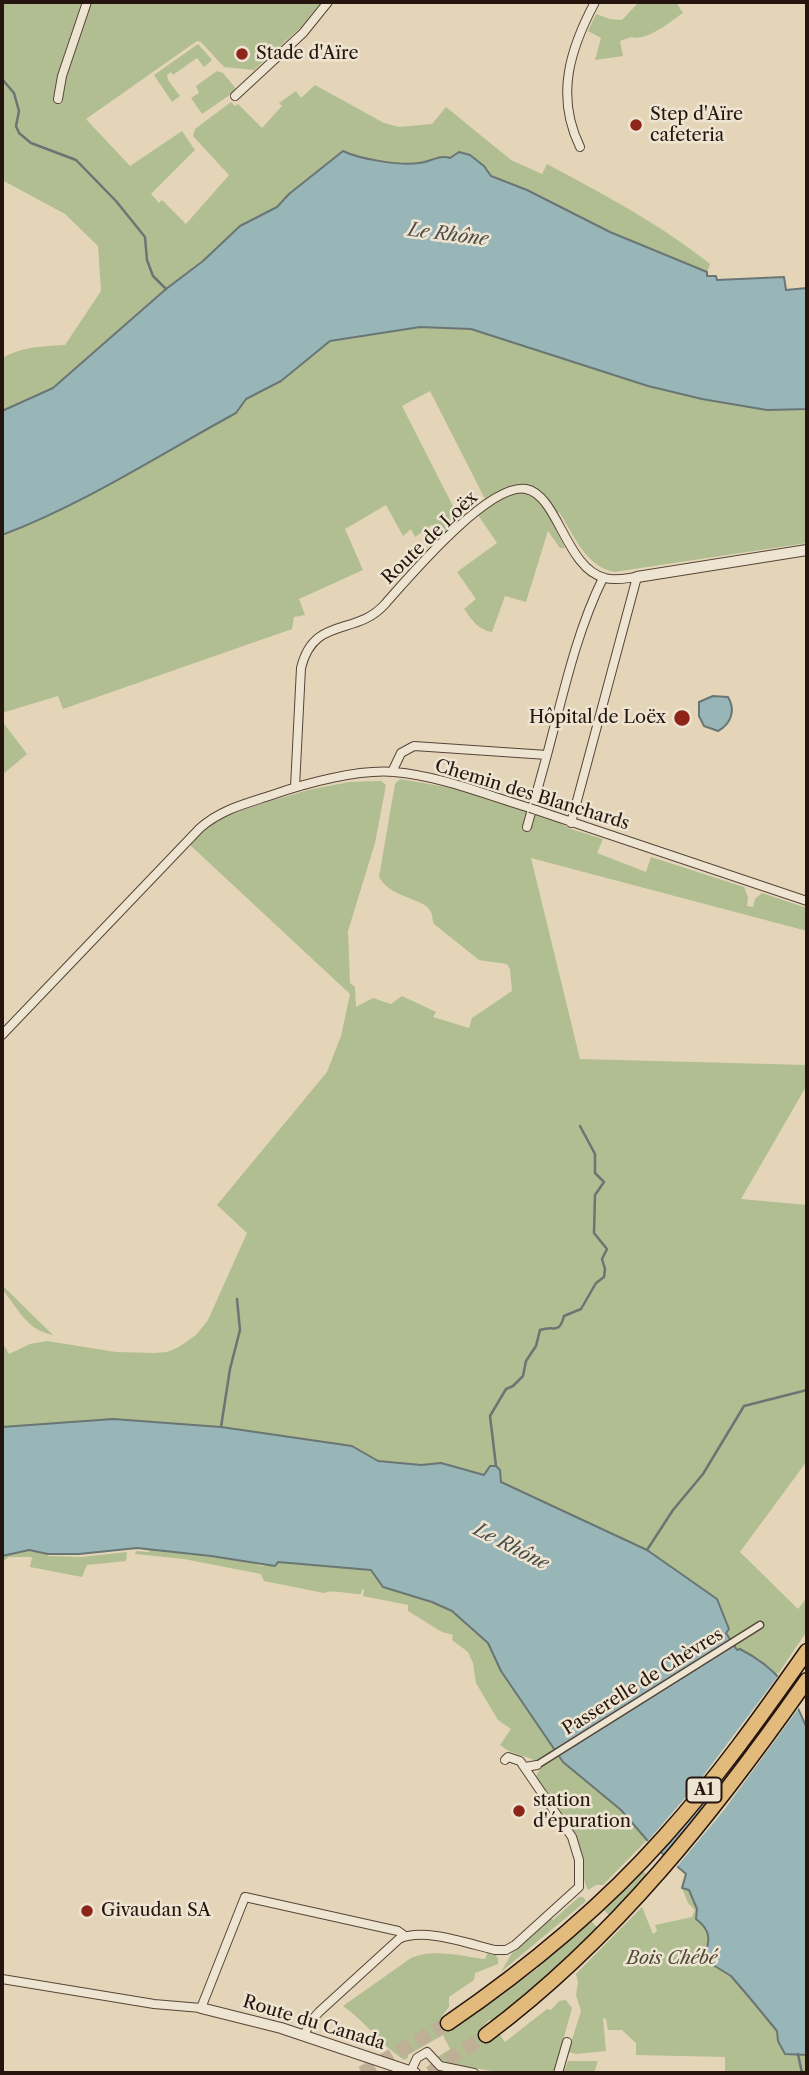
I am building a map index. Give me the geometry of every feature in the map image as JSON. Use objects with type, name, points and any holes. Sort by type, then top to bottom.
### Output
[{"type":"highway","name":"A1","points":[[447,2023],[531,1961],[587,1915],[648,1855],[703,1791],[807,1652]]},
{"type":"highway","name":"A1","points":[[486,2035],[552,1982],[604,1933],[692,1834],[807,1680]]},
{"type":"street","points":[[58,99],[62,76],[87,2]]},
{"type":"street","points":[[234,96],[303,33],[328,2]]},
{"type":"street","points":[[580,147],[569,119],[568,73],[575,44],[595,2]]},
{"type":"street","name":"Route de Loëx","points":[[295,787],[301,668],[309,648],[332,628],[358,623],[374,614],[440,545],[500,494],[523,488],[539,495],[572,548],[593,572],[603,578]]},
{"type":"street","points":[[527,827],[579,637],[589,606],[603,578],[637,577],[807,550]]},
{"type":"street","points":[[571,823],[637,577]]},
{"type":"street","points":[[392,772],[401,753],[414,746],[547,755]]},
{"type":"street","name":"Chemin des Blanchards","points":[[2,1035],[23,1010],[211,819],[237,805],[295,787],[342,777],[392,772],[451,784],[807,901]]},
{"type":"street","name":"Passerelle de Chèvres","points":[[539,1764],[759,1626]]},
{"type":"street","points":[[304,2035],[319,2011],[394,1942],[405,1936],[422,1934],[506,1950],[579,1887],[579,1860],[572,1837],[520,1761],[508,1757],[505,1760]]},
{"type":"street","points":[[525,1767],[539,1764]]},
{"type":"street","points":[[2,1979],[155,2004],[201,2008],[245,1897],[398,1931],[405,1936]]},
{"type":"street","name":"Route du Canada","points":[[201,2008],[251,2019],[413,2072]]},
{"type":"street","points":[[558,2073],[568,2042]]},
{"type":"street","points":[[413,2072],[417,2059],[427,2052],[440,2066],[474,2073]]},
{"type":"green space","points":[[2,2],[84,2],[72,44],[77,46],[89,2],[322,2],[301,27],[254,70],[224,67],[197,41],[86,119],[130,166],[182,131],[195,150],[151,194],[159,203],[162,200],[186,224],[229,175],[193,136],[195,129],[231,102],[235,106],[238,104],[262,128],[282,106],[279,103],[296,91],[301,98],[315,85],[384,123],[399,127],[432,124],[446,107],[511,160],[542,174],[547,164],[651,223],[710,264],[707,272],[695,267],[306,182],[262,217],[240,226],[203,261],[166,289],[53,388],[2,411],[2,358],[25,349],[65,345],[101,291],[98,246],[65,214],[2,180]]},
{"type":"green space","points":[[639,2],[676,2],[683,13],[651,34],[620,41],[623,56],[595,60],[601,38],[588,31],[596,14],[622,20]]},
{"type":"green space","points":[[198,44],[212,60],[204,67],[197,58],[173,75],[171,72],[167,75],[180,96],[172,102],[154,75]]},
{"type":"green space","points":[[217,71],[223,73],[237,90],[202,114],[191,98],[199,93],[196,86]]},
{"type":"green space","points":[[420,327],[471,329],[648,386],[702,399],[767,410],[807,409],[807,543],[614,572],[595,563],[588,556],[559,512],[551,520],[565,548],[560,548],[548,531],[526,602],[505,596],[492,632],[487,631],[476,624],[464,609],[476,599],[457,572],[497,543],[478,515],[491,504],[485,499],[430,391],[402,406],[460,520],[442,537],[432,525],[415,537],[411,529],[403,536],[386,505],[345,529],[363,570],[299,599],[305,615],[294,617],[292,629],[63,709],[58,696],[2,713],[2,535],[92,494],[236,413],[246,399],[281,381],[330,341]]},
{"type":"green space","points":[[2,721],[27,754],[2,775]]},
{"type":"green space","points":[[400,779],[452,788],[603,839],[597,853],[646,872],[651,857],[744,887],[748,897],[747,906],[753,907],[755,899],[762,893],[807,908],[807,931],[531,858],[580,1059],[807,1065],[807,1085],[741,1199],[807,1205],[807,1461],[740,1552],[798,1609],[807,1597],[807,1631],[778,1674],[758,1658],[737,1650],[726,1633],[729,1629],[717,1599],[647,1550],[501,1482],[500,1470],[485,1475],[441,1463],[421,1465],[378,1461],[352,1446],[113,1419],[2,1427],[2,1342],[9,1354],[30,1344],[47,1341],[116,1352],[154,1353],[179,1347],[196,1335],[208,1320],[247,1233],[217,1205],[327,1072],[341,1036],[350,994],[190,845],[210,825],[227,814],[308,790],[349,782],[381,781],[386,785],[375,843],[348,931],[350,983],[355,987],[356,1007],[373,998],[391,1004],[402,996],[436,1012],[433,1017],[469,1028],[472,1018],[512,991],[507,964],[479,960],[434,924],[427,907],[391,890],[379,877],[395,784]]},
{"type":"green space","points":[[2,1285],[53,1335],[29,1323],[2,1289]]},
{"type":"green space","points":[[148,1549],[244,1561],[262,1566],[278,1562],[371,1570],[384,1587],[417,1596],[439,1596],[474,1632],[491,1632],[564,1762],[621,1810],[647,1840],[603,1885],[596,1885],[588,1890],[580,1848],[574,1833],[535,1778],[542,1765],[500,1745],[511,1729],[498,1720],[476,1683],[468,1652],[452,1640],[453,1635],[442,1632],[408,1611],[408,1605],[363,1596],[362,1589],[361,1594],[324,1593],[264,1581],[261,1574],[184,1559],[135,1554],[136,1551],[149,1552]]},
{"type":"green space","points":[[22,1550],[48,1556],[81,1557],[127,1552],[126,1561],[87,1565],[82,1577],[30,1567],[32,1557],[9,1557],[2,1562],[2,1557]]},
{"type":"green space","points":[[643,1871],[647,1875],[609,1915],[604,1910]]},
{"type":"green space","name":"Bois Chébé","points":[[682,1888],[689,1890],[799,2054],[807,2057],[807,2073],[725,2073],[725,2057],[636,2055],[636,2043],[622,2030],[608,2030],[606,2019],[603,2018],[606,2051],[577,2054],[568,2052],[581,2011],[576,1995],[576,1974],[642,1907],[653,1934],[657,1931],[655,1925],[692,1917],[695,1910],[688,1903]]},
{"type":"green space","points":[[579,1897],[586,1901],[501,1972],[512,1953],[550,1917],[553,1920]]},
{"type":"green space","points":[[591,1921],[598,1928],[543,1980],[493,2020],[489,2020],[481,2029],[488,2041],[500,2035],[505,2042],[547,2009],[551,2010],[559,2001],[566,2000],[572,2008],[554,2073],[504,2073],[443,2063],[436,2058],[450,2049],[443,2035],[404,2060],[343,2006],[411,1958],[438,1953],[485,1959],[488,1952],[494,1953],[498,1964],[475,1973],[474,1980],[449,1997],[449,2007],[442,2016],[445,2025],[454,2028],[534,1971]]},
{"type":"green space","points":[[568,2061],[598,2061],[594,2073],[563,2073]]},
{"type":"water","name":"Le Rhône","points":[[343,151],[369,159],[402,164],[450,158],[459,152],[470,155],[484,166],[491,176],[527,190],[610,232],[707,272],[707,276],[716,276],[717,280],[784,277],[786,290],[807,288],[807,409],[767,410],[702,399],[648,386],[471,329],[420,327],[330,341],[281,381],[246,399],[236,413],[92,494],[2,535],[2,411],[53,388],[166,289],[203,261],[240,226],[277,207],[289,194]]},
{"type":"water","points":[[713,696],[728,697],[732,707],[729,721],[718,731],[704,726],[699,716],[699,702]]},
{"type":"water","name":"Le Rhône","points":[[113,1419],[221,1427],[352,1446],[378,1461],[421,1465],[441,1463],[484,1475],[490,1466],[496,1466],[500,1470],[501,1482],[647,1550],[717,1599],[729,1629],[726,1633],[737,1650],[740,1649],[765,1664],[782,1682],[807,1729],[807,2055],[785,2054],[778,2041],[777,2031],[749,1997],[731,1976],[705,1960],[707,1932],[696,1919],[697,1909],[689,1890],[682,1888],[686,1874],[647,1840],[621,1810],[563,1762],[501,1671],[488,1643],[452,1611],[383,1587],[371,1570],[278,1562],[275,1566],[137,1548],[79,1554],[48,1554],[29,1550],[2,1556],[2,1427]]},
{"type":"pier","points":[[781,1672],[801,1705],[724,1810],[675,1869],[662,1857],[730,1772],[659,1854],[646,1843],[697,1784]]},
{"type":"waterway","points":[[2,79],[14,93],[19,111],[16,126],[19,133],[31,143],[76,160],[116,201],[145,237],[147,260],[153,276],[166,289]]},
{"type":"waterway","points":[[496,1466],[490,1416],[506,1389],[523,1376],[526,1361],[536,1346],[540,1330],[560,1326],[564,1316],[581,1309],[596,1283],[604,1277],[602,1259],[607,1249],[594,1233],[595,1195],[604,1182],[595,1173],[595,1154],[580,1126]]},
{"type":"waterway","points":[[221,1427],[230,1369],[240,1330],[237,1299]]},
{"type":"waterway","points":[[647,1550],[673,1510],[703,1474],[744,1406],[807,1390]]},
{"type":"waterway","points":[[798,2054],[802,2073]]},
{"type":"tunnel","points":[[362,2073],[448,2023]]},
{"type":"tunnel","points":[[430,2073],[486,2035]]},
{"type":"place","name":"Stade d'Aïre","points":[[242,54]]},
{"type":"place","name":"Step d'Aïre cafeteria","points":[[636,125]]},
{"type":"place","name":"Hôpital de Loëx","points":[[682,718]]},
{"type":"place","name":"station d'épuration","points":[[519,1811]]},
{"type":"place","name":"Givaudan SA","points":[[87,1911]]}]
